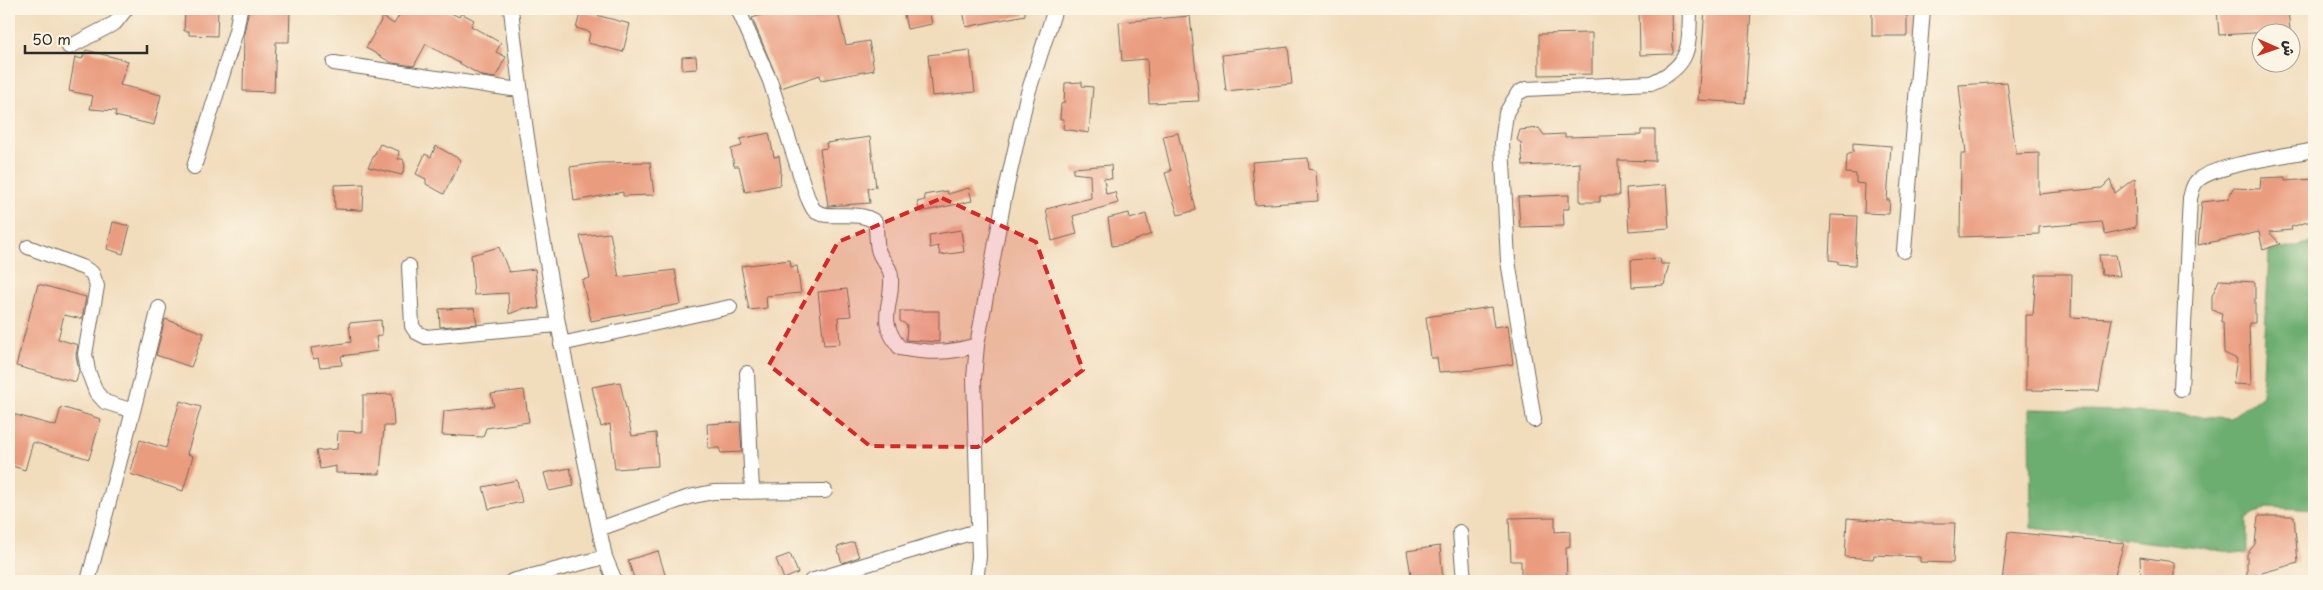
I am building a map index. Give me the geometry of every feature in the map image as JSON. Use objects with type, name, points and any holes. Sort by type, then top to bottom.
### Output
[{"type":"street","points":[[68,47],[115,23],[126,9]]},
{"type":"street","points":[[194,167],[236,31],[240,9]]},
{"type":"street","points":[[511,9],[519,90],[560,344],[605,557],[615,581]]},
{"type":"street","points":[[738,9],[770,81],[807,196],[815,210],[822,214],[862,215],[875,222],[878,249],[891,276],[887,324],[892,338],[900,348],[927,353],[954,352],[977,346]]},
{"type":"street","points":[[976,581],[979,557],[974,378],[977,346],[1004,199],[1027,96],[1055,9]]},
{"type":"street","points":[[1534,420],[1508,261],[1502,143],[1506,113],[1518,93],[1526,89],[1651,83],[1666,77],[1684,60],[1688,51],[1690,9]]},
{"type":"street","points":[[1904,252],[1923,9]]},
{"type":"street","points":[[334,63],[519,90]]},
{"type":"street","points":[[2181,389],[2192,188],[2206,174],[2248,163],[2314,150]]},
{"type":"street","points":[[28,247],[84,268],[92,273],[97,286],[85,354],[88,371],[96,392],[105,402],[133,411]]},
{"type":"street","points":[[409,266],[412,326],[416,332],[426,337],[557,325]]},
{"type":"street","points":[[560,344],[730,307]]},
{"type":"street","points":[[88,581],[159,308]]},
{"type":"street","points":[[747,372],[752,492]]},
{"type":"street","points":[[599,530],[689,497],[713,492],[825,491]]},
{"type":"street","points":[[811,581],[977,531]]},
{"type":"street","points":[[1460,532],[1464,581]]},
{"type":"street","points":[[512,581],[605,557]]},
{"type":"highlighted area","points":[[942,198],[1036,242],[1083,370],[978,447],[870,446],[769,365],[838,242]]},
{"type":"green space","points":[[2314,242],[2314,510],[2267,507],[2247,519],[2247,554],[2031,528],[2030,409],[2124,411],[2230,418],[2262,395],[2269,252]]},
{"type":"building","points":[[185,9],[218,9],[217,36],[189,35],[189,31],[184,31]]},
{"type":"building","points":[[249,9],[290,9],[289,42],[276,42],[274,92],[243,91],[244,33]]},
{"type":"building","points":[[403,9],[444,9],[459,17],[461,13],[474,20],[471,26],[501,43],[496,52],[506,57],[495,78],[482,76],[426,44],[414,66],[392,63],[366,48],[383,17],[394,24]]},
{"type":"building","points":[[779,9],[837,9],[846,45],[869,41],[874,70],[821,80],[820,75],[781,88],[752,18]]},
{"type":"building","points":[[903,9],[929,9],[932,24],[907,29]]},
{"type":"building","points":[[963,9],[1025,9],[1025,15],[966,27]]},
{"type":"building","points":[[1639,9],[1672,9],[1673,54],[1640,55]]},
{"type":"building","points":[[1705,9],[1751,9],[1745,103],[1698,100]]},
{"type":"building","points":[[1872,9],[1907,9],[1907,36],[1872,36]]},
{"type":"building","points":[[2217,9],[2288,9],[2289,22],[2250,22],[2250,33],[2219,35]]},
{"type":"building","points":[[581,11],[630,24],[623,52],[588,43],[590,32],[576,28]]},
{"type":"building","points":[[1190,16],[1199,101],[1149,103],[1147,59],[1122,61],[1119,22]]},
{"type":"building","points":[[1592,33],[1592,74],[1539,75],[1539,34]]},
{"type":"building","points":[[1288,47],[1292,84],[1226,91],[1222,55]]},
{"type":"building","points":[[86,50],[128,61],[120,85],[161,95],[154,125],[115,116],[116,111],[90,109],[93,96],[69,91],[75,57],[82,59]]},
{"type":"building","points":[[970,50],[975,92],[932,96],[928,55]]},
{"type":"building","points":[[696,56],[697,69],[682,70],[682,57]]},
{"type":"building","points":[[1082,82],[1082,86],[1093,87],[1089,133],[1063,129],[1064,119],[1060,119],[1061,104],[1064,103],[1065,83]]},
{"type":"building","points":[[2007,82],[2016,154],[2039,153],[2039,194],[2102,188],[2110,180],[2115,193],[2135,178],[2136,227],[2105,234],[2102,222],[2039,227],[2039,234],[1960,237],[1961,154],[1966,154],[1959,85]]},
{"type":"building","points":[[1539,128],[1544,135],[1565,134],[1565,137],[1641,135],[1641,130],[1655,130],[1655,161],[1618,160],[1619,196],[1600,196],[1600,202],[1580,202],[1580,163],[1523,166],[1521,143],[1517,140],[1520,130]]},
{"type":"building","points":[[769,133],[774,157],[779,156],[781,169],[780,185],[745,192],[739,166],[734,166],[731,149],[742,146],[740,139]]},
{"type":"building","points":[[1178,133],[1196,210],[1178,215],[1165,173],[1171,171],[1163,136]]},
{"type":"building","points":[[870,137],[876,187],[868,188],[870,203],[828,206],[820,149],[827,148],[826,143]]},
{"type":"building","points":[[1853,143],[1891,146],[1887,200],[1890,200],[1889,214],[1864,213],[1865,184],[1856,183],[1856,174],[1846,173],[1847,155],[1853,152]]},
{"type":"building","points":[[380,144],[399,151],[398,159],[403,159],[405,166],[402,175],[368,167]]},
{"type":"building","points":[[436,146],[461,160],[444,194],[426,184],[426,179],[416,174],[425,154],[431,157]]},
{"type":"building","points":[[1308,158],[1309,169],[1316,171],[1318,201],[1255,205],[1252,162]]},
{"type":"building","points":[[650,162],[654,195],[623,196],[623,192],[574,201],[570,167],[600,163]]},
{"type":"building","points":[[1111,165],[1112,179],[1104,178],[1106,194],[1115,192],[1118,203],[1073,216],[1077,234],[1052,241],[1046,209],[1091,198],[1090,175],[1073,173],[1073,168]]},
{"type":"building","points":[[2285,177],[2285,181],[2314,179],[2314,220],[2291,227],[2292,230],[2269,232],[2280,244],[2263,250],[2259,232],[2198,245],[2202,202],[2228,199],[2233,188],[2260,189],[2261,178]]},
{"type":"building","points":[[364,184],[363,210],[335,209],[334,185]]},
{"type":"building","points":[[1666,185],[1669,228],[1629,231],[1626,188]]},
{"type":"building","points":[[969,188],[972,201],[920,212],[917,202],[925,200],[924,195],[947,191],[948,194]]},
{"type":"building","points":[[1569,195],[1569,209],[1563,209],[1564,226],[1520,227],[1518,197]]},
{"type":"building","points":[[1129,213],[1130,219],[1146,214],[1151,234],[1126,244],[1112,246],[1108,218]]},
{"type":"building","points":[[1831,215],[1857,216],[1855,265],[1838,264],[1838,261],[1829,260]]},
{"type":"building","points":[[113,222],[130,226],[123,254],[107,249]]},
{"type":"building","points":[[961,230],[964,252],[940,255],[938,246],[930,248],[929,235]]},
{"type":"building","points":[[610,233],[619,277],[675,270],[681,304],[591,321],[582,280],[590,278],[580,236]]},
{"type":"building","points":[[499,247],[509,272],[535,269],[539,309],[525,308],[509,314],[508,293],[474,295],[471,255]]},
{"type":"building","points":[[2099,255],[2116,255],[2120,276],[2102,275]]},
{"type":"building","points":[[1660,258],[1661,264],[1669,264],[1664,285],[1632,287],[1631,260]]},
{"type":"building","points":[[790,260],[791,267],[797,266],[801,293],[766,296],[767,308],[749,310],[741,266]]},
{"type":"building","points":[[2036,274],[2072,274],[2071,317],[2112,319],[2099,391],[2026,390],[2026,315],[2033,315]]},
{"type":"building","points":[[2219,280],[2255,282],[2255,323],[2249,323],[2251,385],[2233,384],[2237,359],[2224,353],[2222,313],[2212,310],[2212,296]]},
{"type":"building","points":[[38,284],[86,297],[82,319],[64,315],[58,339],[78,345],[76,355],[79,371],[76,382],[16,366]]},
{"type":"building","points":[[847,289],[851,316],[838,317],[840,344],[824,345],[818,292]]},
{"type":"building","points":[[1491,307],[1494,327],[1508,325],[1513,364],[1472,370],[1439,372],[1437,358],[1431,358],[1426,317]]},
{"type":"building","points":[[474,308],[477,324],[440,327],[439,309]]},
{"type":"building","points":[[900,311],[939,311],[939,342],[906,340],[907,325],[900,321]]},
{"type":"building","points":[[165,319],[204,333],[191,367],[156,355]]},
{"type":"building","points":[[381,320],[382,335],[376,337],[378,351],[341,356],[342,365],[320,367],[318,358],[313,359],[311,348],[351,342],[349,323]]},
{"type":"building","points":[[620,382],[632,436],[656,433],[658,466],[615,469],[610,424],[601,427],[592,387]]},
{"type":"building","points":[[524,390],[529,422],[486,428],[483,437],[442,435],[444,411],[494,406],[491,394]]},
{"type":"building","points":[[392,394],[394,426],[384,426],[380,474],[336,473],[336,466],[320,469],[316,451],[337,449],[338,431],[363,432],[363,395]]},
{"type":"building","points":[[180,401],[201,407],[187,454],[193,456],[183,491],[130,474],[140,440],[166,448]]},
{"type":"building","points":[[61,407],[101,419],[89,459],[33,442],[25,470],[9,465],[9,413],[56,426]]},
{"type":"building","points":[[740,422],[742,452],[721,453],[719,448],[708,448],[707,424]]},
{"type":"building","points":[[570,468],[574,486],[549,491],[544,473]]},
{"type":"building","points":[[517,480],[522,502],[489,509],[483,487]]},
{"type":"building","points":[[2258,516],[2294,516],[2298,563],[2247,577],[2247,554],[2255,544]]},
{"type":"building","points":[[1555,517],[1555,532],[1570,531],[1570,546],[1566,547],[1567,581],[1521,581],[1521,561],[1511,561],[1509,518]]},
{"type":"building","points":[[1847,518],[1913,523],[1955,523],[1953,563],[1920,562],[1920,557],[1874,555],[1873,559],[1845,557]]},
{"type":"building","points":[[2008,532],[2124,543],[2113,581],[2002,581]]},
{"type":"building","points":[[854,542],[859,557],[842,563],[837,547]]},
{"type":"building","points":[[1440,546],[1443,581],[1412,581],[1407,551]]},
{"type":"building","points":[[658,551],[667,581],[635,581],[628,560]]},
{"type":"building","points":[[790,554],[798,573],[784,579],[776,559]]},
{"type":"building","points":[[2140,557],[2174,562],[2174,581],[2141,581]]}]
